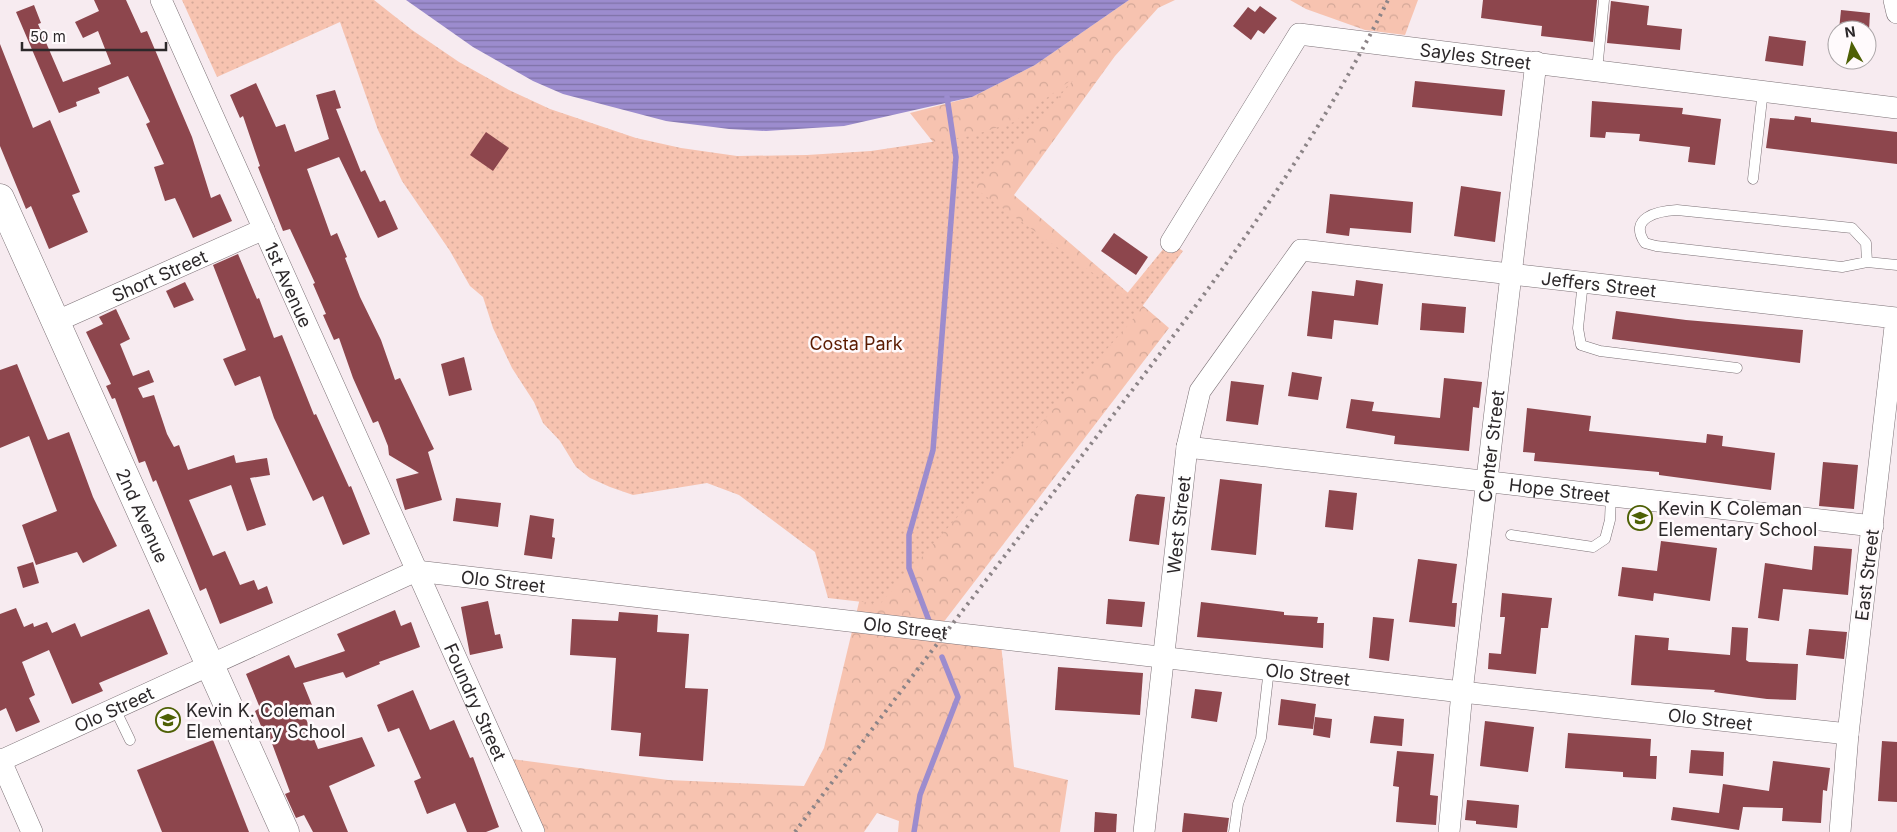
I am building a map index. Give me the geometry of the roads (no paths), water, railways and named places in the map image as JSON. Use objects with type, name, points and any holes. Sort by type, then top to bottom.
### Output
[{"type":"street","name":"1st Avenue","points":[[161,0],[416,571]]},
{"type":"street","points":[[1894,0],[1897,13]]},
{"type":"street","name":"Sayles Street","points":[[1171,242],[1299,34],[1897,108]]},
{"type":"street","name":"Center Street","points":[[1449,832],[1462,692],[1536,62]]},
{"type":"street","name":"2nd Avenue","points":[[0,198],[285,832]]},
{"type":"street","name":"Short Street","points":[[55,322],[264,229]]},
{"type":"street","name":"Jeffers Street","points":[[1301,250],[1897,316]]},
{"type":"street","name":"West Street","points":[[1144,832],[1187,447],[1200,392],[1301,250]]},
{"type":"street","name":"East Street","points":[[1840,832],[1848,734],[1897,316]]},
{"type":"street","name":"Hope Street","points":[[1187,447],[1873,526]]},
{"type":"street","name":"Olo Street","points":[[0,760],[211,666],[416,571],[1462,692],[1848,734]]},
{"type":"street","name":"Foundry Street","points":[[416,571],[534,832]]},
{"type":"street","points":[[0,760],[32,832]]},
{"type":"lane","points":[[1597,70],[1604,0]]},
{"type":"lane","points":[[1752,179],[1763,90]]},
{"type":"lane","points":[[1867,262],[1866,243],[1852,228],[1677,210],[1654,212],[1643,222],[1640,230],[1645,244],[1656,246],[1842,267],[1867,262],[1897,265]]},
{"type":"lane","points":[[1583,282],[1578,328],[1582,345],[1600,352],[1737,368]]},
{"type":"lane","points":[[1511,535],[1593,547],[1605,539],[1610,520],[1611,496]]},
{"type":"lane","points":[[1234,832],[1238,804],[1260,738],[1269,669]]},
{"type":"lane","points":[[115,709],[130,740]]},
{"type":"waterway","points":[[931,626],[909,568],[909,535],[933,450],[956,157],[947,97]]},
{"type":"waterway","points":[[914,832],[920,795],[958,697],[942,657]]},
{"type":"railway","points":[[795,832],[1214,281],[1289,172],[1324,116],[1388,0]]},
{"type":"place","name":"Kevin K Coleman Elementary School","points":[[1640,518]]},
{"type":"place","name":"Kevin K. Coleman Elementary School","points":[[168,720]]},
{"type":"park label","name":"Costa Park","points":[[856,343]]}]
